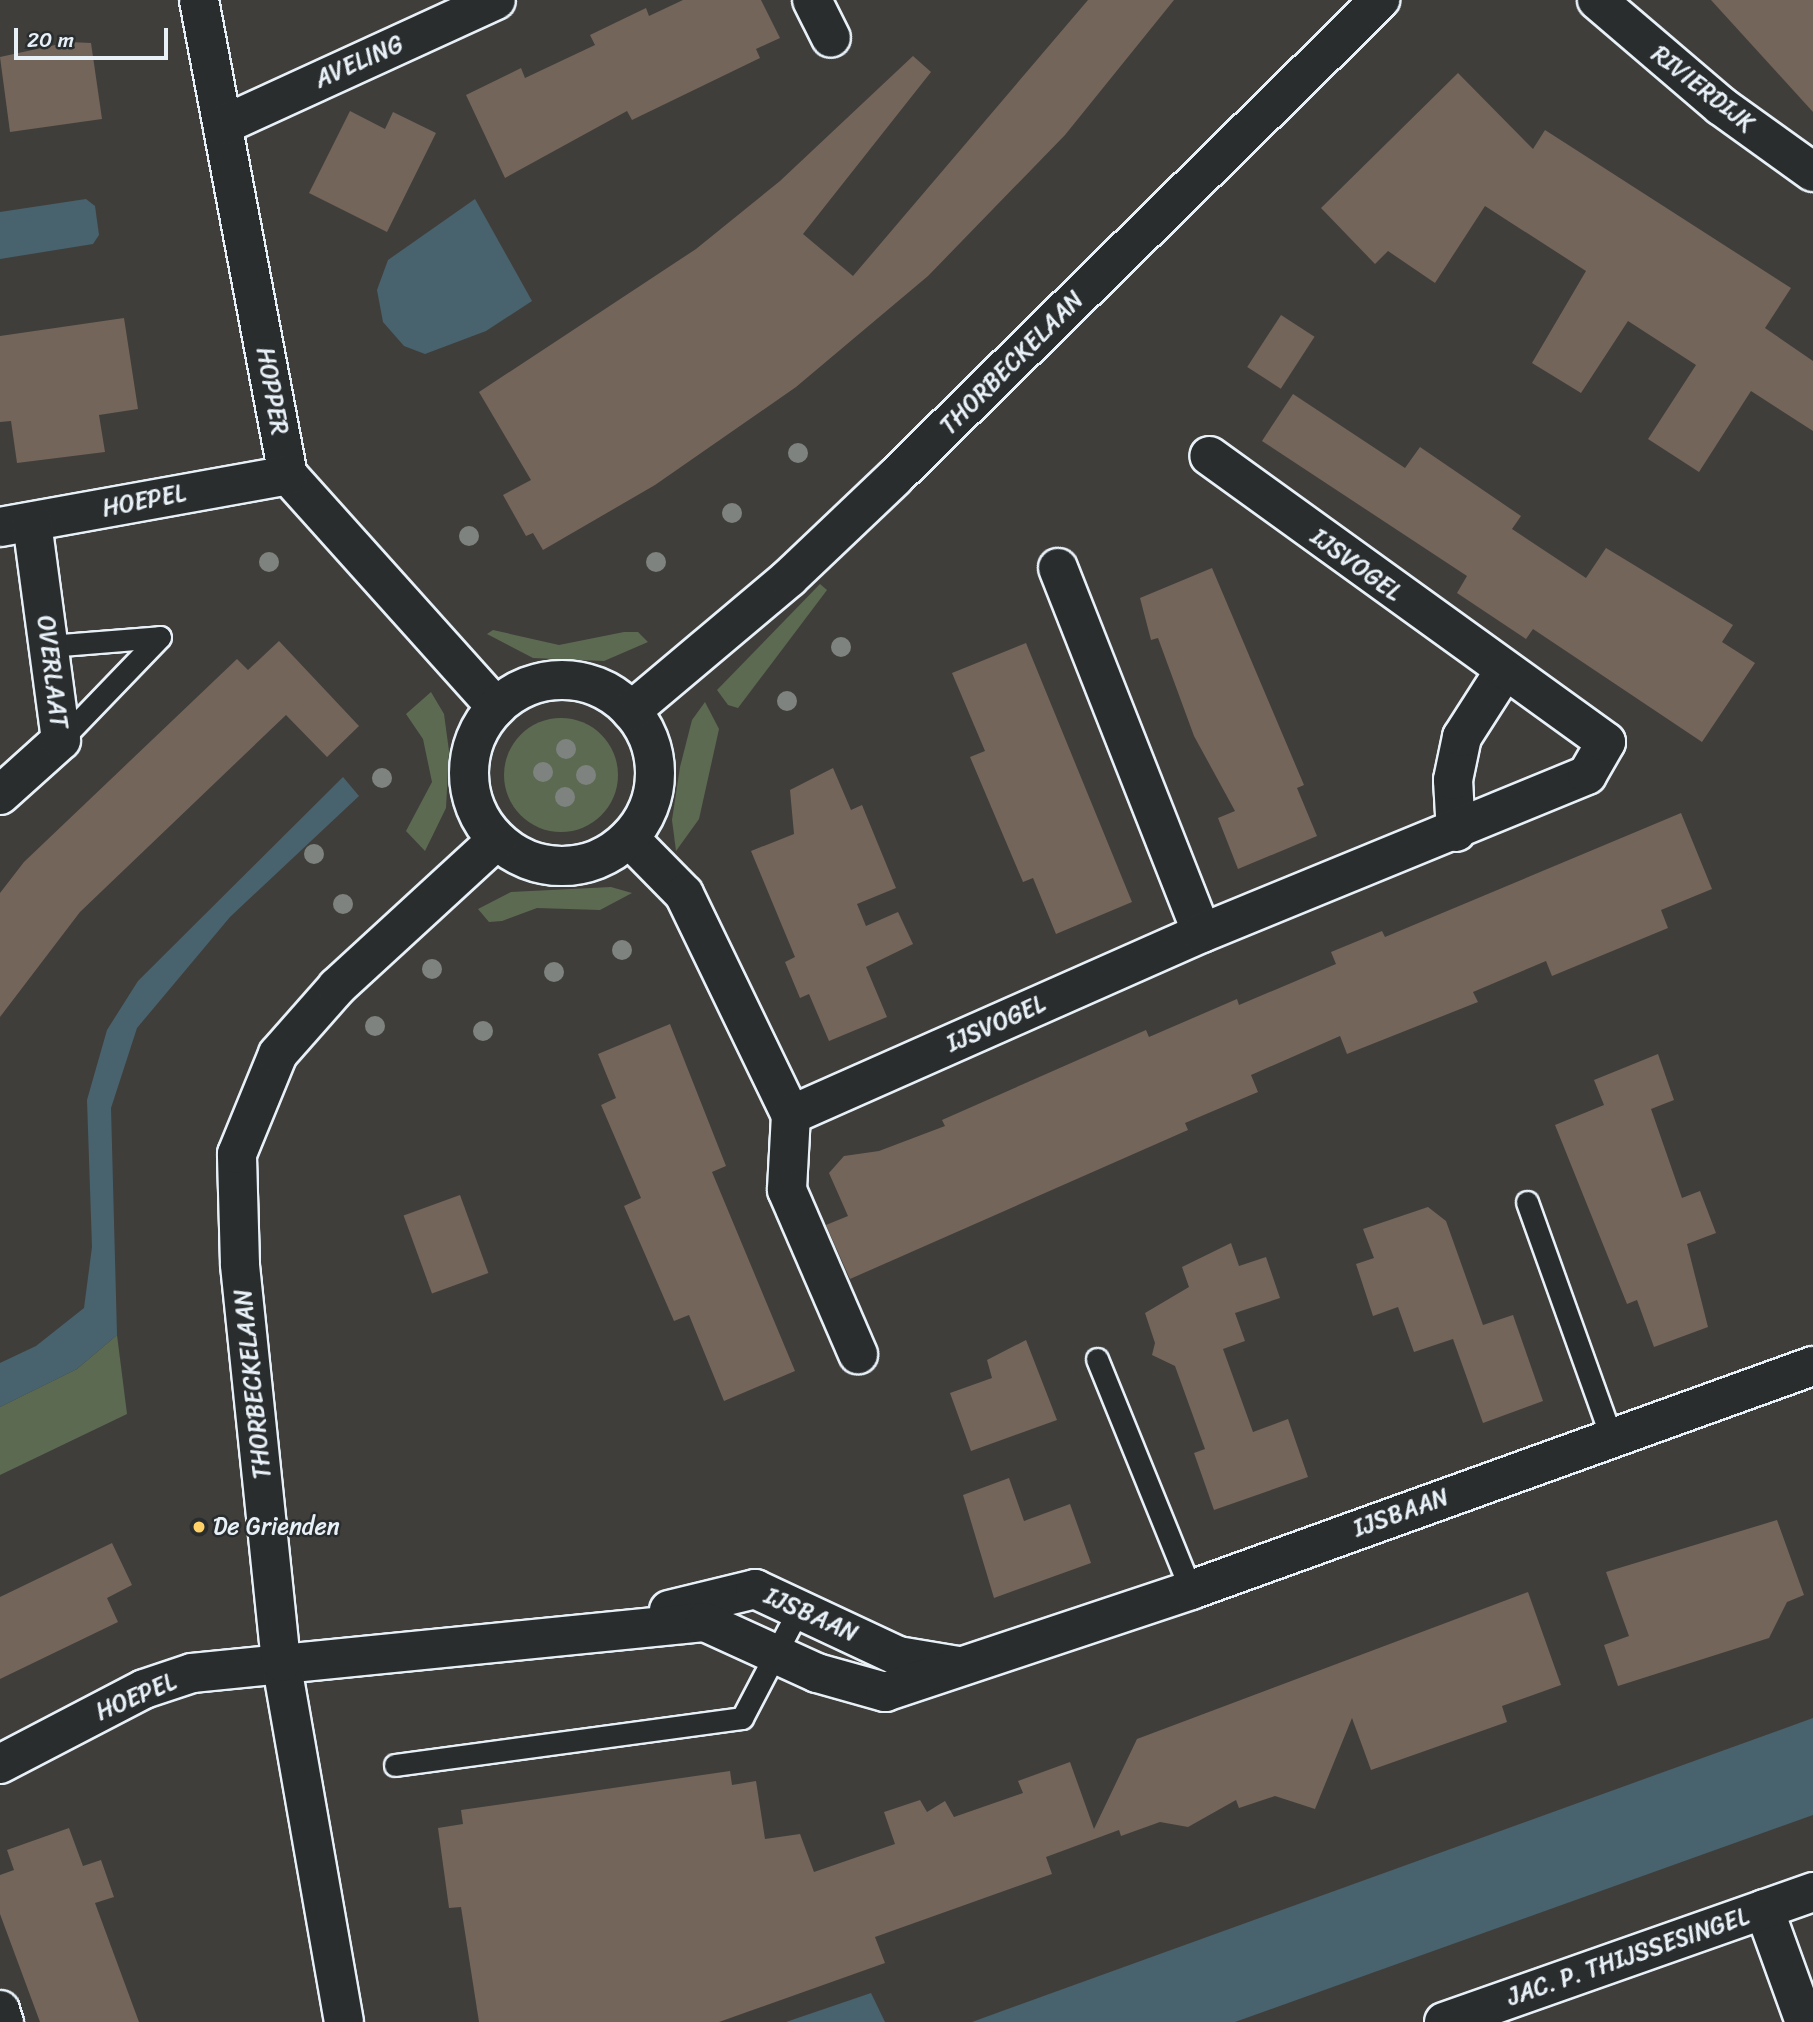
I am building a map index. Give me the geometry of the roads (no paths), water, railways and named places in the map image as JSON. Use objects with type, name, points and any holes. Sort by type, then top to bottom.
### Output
[{"type":"street","name":"HOPPER","points":[[199,0],[288,475]]},
{"type":"street","name":"AVELING","points":[[223,125],[496,0]]},
{"type":"street","points":[[812,0],[831,38]]},
{"type":"street","name":"THORBECKELAAN","points":[[631,711],[885,487],[1380,0]]},
{"type":"street","name":"RIVIERDIJK","points":[[1597,0],[1721,106],[1813,172]]},
{"type":"street","name":"IJSVOGEL","points":[[791,1115],[1202,933],[1456,832],[1587,775],[1606,742],[1503,673],[1209,456]]},
{"type":"street","points":[[288,475],[496,707]]},
{"type":"street","name":"HOEPEL","points":[[16,525],[288,475]]},
{"type":"street","name":"OVERLAAT","points":[[0,795],[61,740],[49,646],[16,525]]},
{"type":"street","points":[[1058,568],[1202,933]]},
{"type":"street","points":[[1456,832],[1453,779],[1462,737],[1503,673]]},
{"type":"street","points":[[564,680],[612,695],[631,711],[648,741],[654,775],[643,820],[629,838],[594,861],[553,866],[532,862],[497,840],[476,810],[469,774],[475,738],[496,707],[516,692],[564,680]]},
{"type":"street","points":[[629,838],[684,894],[791,1115],[787,1191],[858,1354]]},
{"type":"street","name":"THORBECKELAAN","points":[[344,2022],[281,1662],[240,1264],[237,1154],[278,1054],[337,987],[497,840]]},
{"type":"street","name":"IJSBAAN","points":[[281,1662],[705,1622],[776,1654],[885,1692],[970,1668],[1611,1436],[1813,1366]]},
{"type":"street","name":"IJSBAAN","points":[[568,1634],[755,1590],[898,1656],[970,1668]]},
{"type":"street","name":"HOEPEL","points":[[0,1764],[144,1689],[192,1674],[281,1662]]},
{"type":"street","name":"JAC. P. THIJSSESINGEL","points":[[1444,2022],[1813,1892]]},
{"type":"street","points":[[1764,1909],[1805,2022]]},
{"type":"street","points":[[0,2010],[4,2022]]},
{"type":"lane","points":[[49,646],[160,637],[61,740]]},
{"type":"lane","points":[[1527,1202],[1611,1436]]},
{"type":"lane","points":[[1097,1359],[1191,1590]]},
{"type":"lane","points":[[395,1765],[742,1718],[799,1609]]},
{"type":"water","points":[[86,199],[95,206],[99,235],[93,244],[0,259],[0,212]]},
{"type":"water","points":[[475,199],[532,301],[486,331],[425,354],[404,346],[383,322],[377,290],[388,260]]},
{"type":"water","points":[[343,777],[359,796],[230,917],[137,1028],[111,1108],[117,1335],[77,1369],[0,1407],[0,1363],[36,1346],[84,1308],[92,1247],[87,1100],[107,1030],[138,981]]},
{"type":"water","points":[[1813,1718],[1813,1815],[1235,2022],[972,2022]]},
{"type":"water","points":[[871,1993],[885,2022],[786,2022]]},
{"type":"place","name":"De Grienden","points":[[199,1527]]}]
